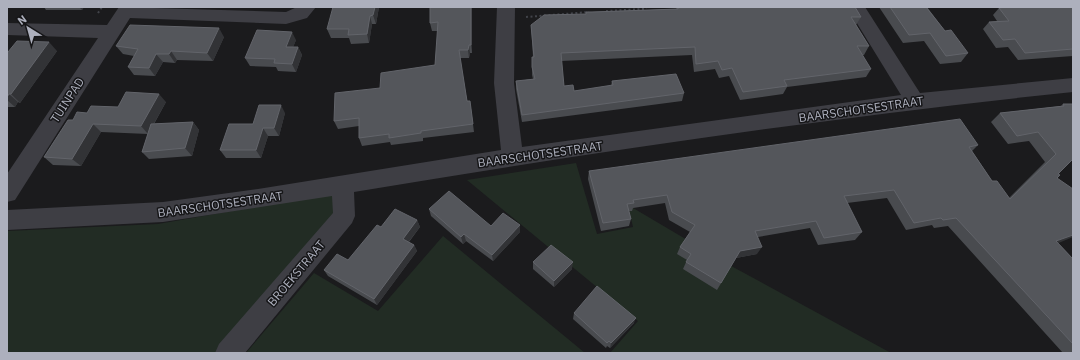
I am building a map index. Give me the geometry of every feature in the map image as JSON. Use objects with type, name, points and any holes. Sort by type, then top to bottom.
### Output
[{"type":"street","points":[[127,10],[286,18],[295,17],[303,12],[307,7]]},
{"type":"street","points":[[856,7],[915,101]]},
{"type":"street","name":"TUINPAD","points":[[7,193],[111,32],[127,10]]},
{"type":"street","points":[[506,12],[504,82],[512,157]]},
{"type":"street","points":[[7,29],[111,32]]},
{"type":"street","name":"BAARSCHOTSESTRAAT","points":[[7,220],[164,212],[343,185],[512,157],[915,101],[1073,85]]},
{"type":"street","name":"BROEKSTRAAT","points":[[228,353],[344,216],[343,185]]},
{"type":"path","points":[[605,11],[644,9],[646,7]]},
{"type":"path","points":[[506,12],[590,12]]},
{"type":"shaded area","points":[[576,163],[597,234],[633,227],[628,205],[733,267],[891,353],[610,353],[638,321],[467,180]]},
{"type":"shaded area","points":[[335,193],[337,218],[227,353],[7,353],[7,231],[158,224]]},
{"type":"shaded area","points":[[443,236],[585,353],[246,353],[314,273],[378,311]]},
{"type":"building","points":[[333,7],[375,7],[373,15],[370,16],[367,34],[348,35],[349,29],[327,29]]},
{"type":"building","points":[[430,7],[471,7],[471,45],[469,45],[468,50],[459,50],[467,101],[470,101],[473,124],[421,131],[421,133],[389,138],[389,134],[359,138],[359,118],[334,121],[335,93],[380,88],[381,73],[435,65],[438,22],[430,23]]},
{"type":"building","points":[[678,7],[855,7],[861,17],[851,17],[869,46],[857,46],[871,69],[784,80],[787,86],[743,92],[732,68],[722,70],[718,61],[696,64],[695,47],[561,53],[564,86],[573,85],[574,91],[613,85],[612,81],[676,74],[684,93],[522,115],[516,81],[535,79],[532,67],[532,57],[534,57],[531,25],[544,15],[678,9]]},
{"type":"building","points":[[890,7],[926,7],[945,31],[951,30],[968,53],[946,56],[930,33],[909,35]]},
{"type":"building","points":[[1073,7],[1073,49],[1025,53],[1015,39],[1003,40],[989,22],[1009,21],[999,8]]},
{"type":"building","points":[[130,25],[219,28],[207,53],[171,51],[169,54],[156,54],[149,68],[128,67],[138,49],[116,46]]},
{"type":"building","points":[[257,30],[292,32],[286,47],[298,47],[292,64],[274,63],[275,59],[245,58]]},
{"type":"building","points":[[17,41],[49,42],[11,94],[7,97],[7,52]]},
{"type":"building","points":[[126,92],[159,94],[141,126],[93,124],[72,159],[44,157],[68,120],[73,120],[77,112],[87,113],[91,106],[118,107]]},
{"type":"building","points":[[1063,104],[1073,104],[1073,159],[1058,174],[1060,175],[1057,178],[1073,189],[1073,235],[1056,241],[1073,259],[1073,344],[956,218],[943,220],[941,218],[914,223],[894,190],[844,196],[862,232],[824,238],[816,221],[755,231],[762,247],[740,251],[721,283],[686,262],[691,254],[680,247],[695,225],[672,212],[667,195],[633,200],[634,203],[627,204],[631,219],[603,223],[589,171],[960,119],[978,145],[969,147],[992,181],[997,181],[1010,199],[1056,154],[1038,132],[1017,136],[1000,113],[1064,106]]},
{"type":"building","points":[[259,105],[281,105],[274,128],[263,128],[256,150],[220,150],[229,124],[253,124]]},
{"type":"building","points":[[193,122],[185,148],[142,152],[151,124]]},
{"type":"building","points":[[449,191],[491,226],[503,213],[520,225],[492,255],[464,234],[461,237],[429,209]]},
{"type":"building","points":[[395,209],[417,220],[403,239],[414,245],[374,299],[324,270],[337,254],[348,260],[377,225],[381,227]]},
{"type":"building","points":[[551,245],[573,262],[554,281],[533,262]]},
{"type":"building","points":[[597,286],[636,318],[611,343],[609,341],[607,343],[574,313]]}]
